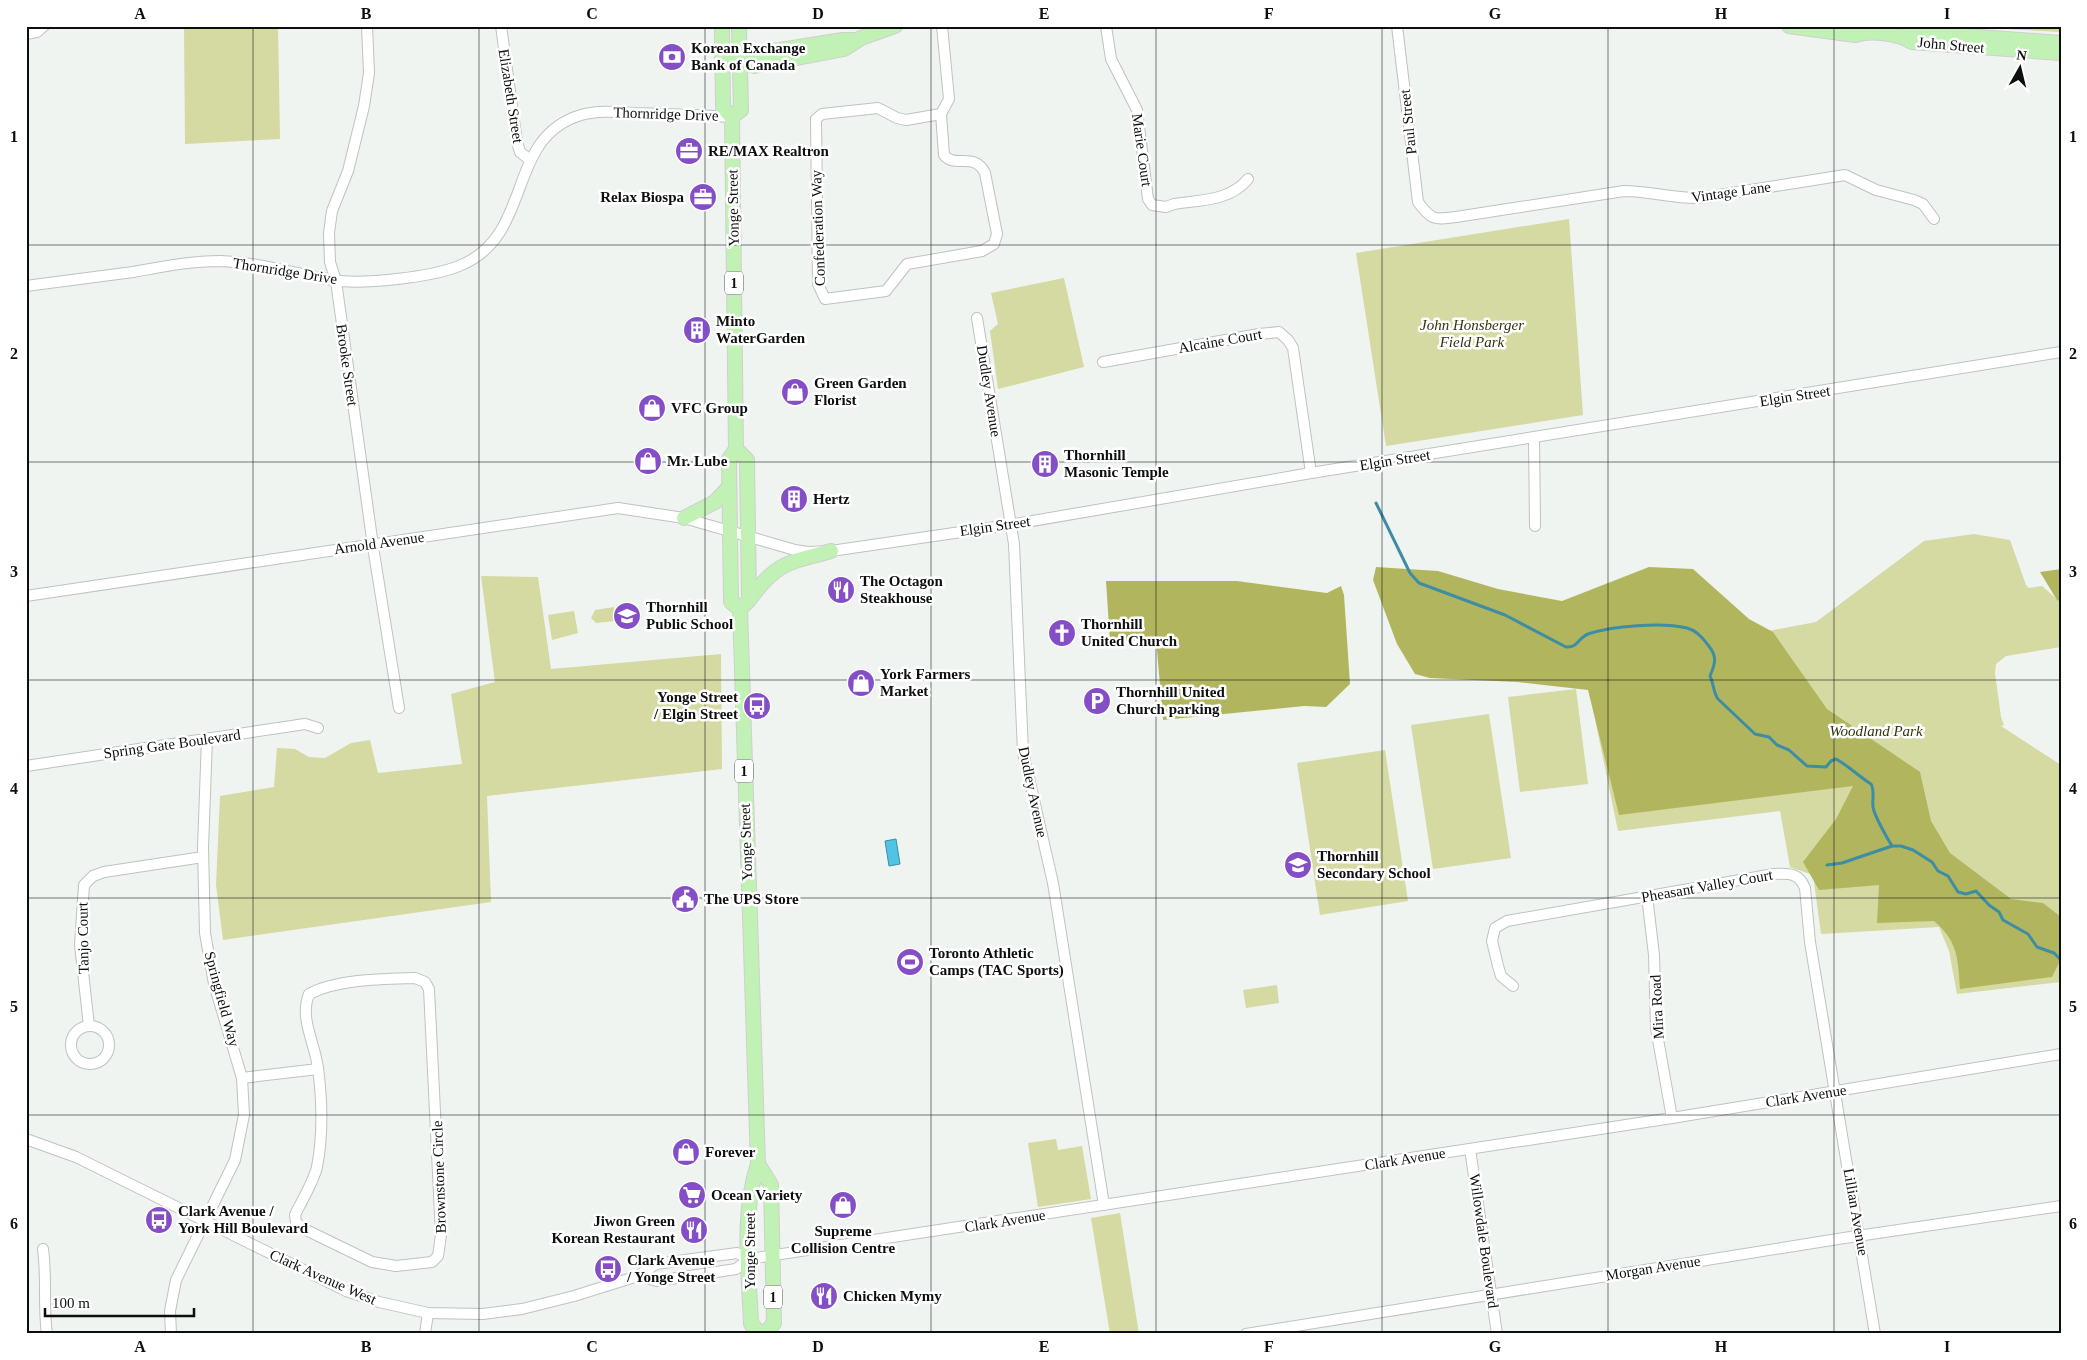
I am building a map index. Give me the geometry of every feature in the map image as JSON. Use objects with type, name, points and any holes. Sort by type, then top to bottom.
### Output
[{"type":"main road","name":"Yonge Street","points":[[722,26],[723,108],[732,117],[736,449],[729,459],[731,602],[744,604]]},
{"type":"main road","name":"Yonge Street","points":[[732,117],[741,110],[739,26]]},
{"type":"main road","points":[[722,62],[740,60],[754,66],[844,49],[856,40],[895,26]]},
{"type":"main road","name":"John Street","points":[[1789,26],[1855,35],[1863,32],[1884,30],[1912,42],[2061,53]]},
{"type":"main road","name":"John Street","points":[[1849,26],[1856,27],[1863,32]]},
{"type":"main road","name":"John Street","points":[[1903,37],[1913,32],[2061,43]]},
{"type":"main road","name":"Yonge Street","points":[[736,449],[747,460],[749,537],[744,604],[758,1164],[751,1185],[749,1259],[751,1324],[763,1334],[774,1324],[771,1185],[758,1164]]},
{"type":"main road","points":[[684,518],[715,502],[729,487]]},
{"type":"main road","points":[[744,604],[772,571],[788,563],[831,551]]},
{"type":"street","points":[[26,34],[37,32],[44,26]]},
{"type":"street","name":"Brooke Street","points":[[367,26],[369,73],[364,106],[348,171],[332,211],[329,233],[330,262],[336,280],[373,544],[399,708]]},
{"type":"street","name":"Elizabeth Street","points":[[501,26],[517,142],[520,152],[530,160]]},
{"type":"street","name":"Confederation Way","points":[[941,114],[906,120],[897,118],[878,108],[822,114],[816,119],[818,284],[825,299],[886,291],[907,264],[982,252],[994,244],[997,234],[985,173],[982,167],[972,161],[953,161],[944,155],[941,114],[949,99],[942,26]]},
{"type":"street","name":"Marie Court","points":[[1106,26],[1111,59],[1137,110],[1148,199],[1152,205],[1166,207],[1230,194],[1240,188],[1248,179]]},
{"type":"street","name":"Paul Street","points":[[1397,26],[1418,202],[1428,216]]},
{"type":"street","name":"Thornridge Drive","points":[[26,286],[212,262],[245,264],[336,280],[373,280],[426,274],[460,266],[476,257],[501,234],[511,214],[530,160],[548,134],[563,122],[583,115],[613,112],[732,117]]},
{"type":"street","name":"Vintage Lane","points":[[1428,216],[1441,219],[1624,191],[1643,191],[1682,198],[1700,198],[1846,175],[1876,190],[1922,204],[1934,219]]},
{"type":"street","name":"Dudley Avenue","points":[[977,318],[1009,525],[1014,544],[1023,752],[1053,883],[1104,1206]]},
{"type":"street","name":"Alcaine Court","points":[[1103,362],[1279,332],[1288,340],[1293,348],[1311,473]]},
{"type":"street","name":"Elgin Street","points":[[730,531],[808,552],[831,551],[1009,525],[1311,473],[2061,352]]},
{"type":"street","points":[[1534,438],[1535,526]]},
{"type":"street","name":"Arnold Avenue","points":[[26,596],[618,508],[684,518],[730,531]]},
{"type":"street","name":"Spring Gate Boulevard","points":[[26,766],[306,724],[318,728]]},
{"type":"street","name":"Springfield Way","points":[[171,1334],[170,1311],[176,1280],[235,1160],[244,1115],[242,1078],[214,984],[204,933],[203,857],[207,738]]},
{"type":"street","name":"Tanjo Court","points":[[89,1026],[80,945],[84,885],[93,876],[104,872],[203,857]]},
{"type":"street","name":"Pheasant Valley Court","points":[[1513,986],[1501,976],[1492,941],[1495,928],[1502,923],[1774,874],[1794,874],[1802,880],[1807,898],[1810,942],[1836,1091]]},
{"type":"street","name":"Mira Road","points":[[1647,896],[1654,955],[1656,1028],[1672,1118]]},
{"type":"street","name":"Brownstone Circle","points":[[415,978],[426,982],[429,989],[431,1008],[441,1235],[438,1256],[432,1262],[396,1266],[372,1262],[302,1228],[296,1222],[295,1216],[316,1168],[321,1118],[318,1069],[306,1019],[305,1004],[309,994],[327,987],[370,980],[415,978]]},
{"type":"street","name":"Clark Avenue","points":[[749,1259],[1672,1118],[2061,1054]]},
{"type":"street","points":[[242,1078],[318,1069]]},
{"type":"street","name":"Lillian Avenue","points":[[1836,1091],[1875,1334]]},
{"type":"street","name":"Clark Avenue West","points":[[26,1139],[76,1157],[204,1222],[346,1290],[379,1302],[428,1313],[484,1314],[522,1309],[574,1296],[638,1276],[656,1264],[737,1253],[749,1259],[736,1269],[657,1281],[638,1276]]},
{"type":"street","name":"Willowdale Boulevard","points":[[1470,1149],[1497,1334]]},
{"type":"street","name":"Morgan Avenue","points":[[1246,1334],[1860,1236],[2061,1206]]},
{"type":"street","points":[[43,1249],[47,1273],[44,1317],[47,1334]]},
{"type":"street","points":[[425,1334],[428,1313]]},
{"type":"green space","points":[[184,26],[278,26],[280,139],[185,144]]},
{"type":"green space","points":[[1949,26],[2061,26],[2061,32]]},
{"type":"green space","name":"John Honsberger Field Park","points":[[1569,219],[1583,415],[1386,446],[1356,253]]},
{"type":"green space","points":[[1064,278],[1084,367],[998,389],[990,331],[998,324],[991,293]]},
{"type":"green space","name":"Woodland Park","points":[[1974,534],[2010,540],[2026,585],[2029,588],[2042,586],[2061,603],[2061,647],[2006,656],[1996,664],[1995,673],[2001,717],[2004,725],[2001,726],[2061,765],[2061,982],[1957,994],[1949,951],[1939,927],[1821,934],[1813,875],[1790,867],[1780,811],[1618,831],[1584,666],[1816,622],[1924,541]]},
{"type":"green space","points":[[1376,567],[1438,571],[1498,589],[1562,601],[1649,567],[1693,569],[1749,619],[1773,632],[1827,709],[1920,772],[1931,821],[1950,853],[2011,899],[2043,903],[2061,917],[2061,959],[2052,977],[1960,989],[1957,960],[1952,943],[1942,928],[1934,921],[1877,923],[1879,885],[1819,890],[1803,862],[1836,819],[1853,786],[1619,815],[1588,690],[1517,682],[1430,678],[1415,674],[1397,644],[1373,580]]},
{"type":"green space","points":[[2061,569],[2061,602],[2057,600],[2040,572]]},
{"type":"green space","points":[[481,576],[538,577],[551,669],[721,654],[722,769],[487,796],[491,902],[223,940],[216,885],[220,796],[274,787],[277,748],[295,749],[309,757],[325,758],[351,743],[370,740],[378,773],[462,764],[451,694],[495,682]]},
{"type":"green space","points":[[1106,581],[1237,581],[1327,593],[1341,586],[1344,595],[1350,684],[1326,707],[1304,706],[1163,720],[1156,639],[1110,642]]},
{"type":"green space","points":[[614,607],[615,621],[596,623],[591,618],[595,610]]},
{"type":"green space","points":[[574,611],[578,633],[552,640],[548,615]]},
{"type":"green space","points":[[1576,689],[1588,784],[1520,792],[1508,697]]},
{"type":"green space","points":[[1489,714],[1511,858],[1433,869],[1411,725]]},
{"type":"green space","points":[[1385,750],[1408,901],[1320,915],[1297,763]]},
{"type":"green space","points":[[1277,985],[1279,1003],[1246,1008],[1243,990]]},
{"type":"green space","points":[[1056,1139],[1058,1150],[1082,1146],[1091,1199],[1038,1207],[1028,1143]]},
{"type":"green space","points":[[1120,1213],[1139,1334],[1110,1334],[1091,1218]]},
{"type":"water","points":[[896,839],[900,864],[889,866],[885,841]]},
{"type":"waterway","points":[[1376,503],[1410,573],[1419,583],[1505,615],[1566,647],[1573,646],[1588,634],[1623,627],[1664,625],[1687,628],[1696,632],[1706,642],[1714,656],[1710,676],[1718,699],[1755,734],[1769,737],[1777,745],[1789,750],[1807,766],[1826,767],[1831,761],[1836,759],[1871,784],[1874,811],[1892,846]]},
{"type":"waterway","points":[[1827,865],[1842,863],[1892,846],[1901,846],[1913,850],[1932,862],[1938,871],[1948,876],[1958,892],[1966,894],[1976,891],[1989,905],[1999,912],[2003,920],[2028,934],[2037,947],[2054,953],[2061,960]]},
{"type":"place","name":"Korean Exchange Bank of Canada","points":[[672,57]]},
{"type":"place","name":"RE/MAX Realtron","points":[[689,151]]},
{"type":"place","name":"Relax Biospa","points":[[703,197]]},
{"type":"place","name":"Minto WaterGarden","points":[[697,330]]},
{"type":"place","name":"Green Garden Florist","points":[[795,392]]},
{"type":"place","name":"VFC Group","points":[[652,408]]},
{"type":"place","name":"Mr. Lube","points":[[648,461]]},
{"type":"place","name":"Thornhill Masonic Temple","points":[[1045,464]]},
{"type":"place","name":"Hertz","points":[[794,499]]},
{"type":"place","name":"The Octagon Steakhouse","points":[[841,590]]},
{"type":"place","name":"Thornhill Public School","points":[[627,616]]},
{"type":"place","name":"Thornhill United Church","points":[[1062,633]]},
{"type":"place","name":"York Farmers Market","points":[[861,683]]},
{"type":"place","name":"Thornhill United Church parking","points":[[1097,701]]},
{"type":"place","name":"Yonge Street / Elgin Street","points":[[757,706]]},
{"type":"place","name":"Thornhill Secondary School","points":[[1298,865]]},
{"type":"place","name":"The UPS Store","points":[[685,899]]},
{"type":"place","name":"Toronto Athletic Camps (TAC Sports)","points":[[910,962]]},
{"type":"place","name":"Forever","points":[[686,1152]]},
{"type":"place","name":"Ocean Variety","points":[[692,1195]]},
{"type":"place","name":"Supreme Collision Centre","points":[[843,1205]]},
{"type":"place","name":"Clark Avenue / York Hill Boulevard","points":[[159,1220]]},
{"type":"place","name":"Jiwon Green Korean Restaurant","points":[[694,1230]]},
{"type":"place","name":"Clark Avenue / Yonge Street","points":[[608,1269]]},
{"type":"place","name":"Chicken Mymy","points":[[824,1296]]}]
